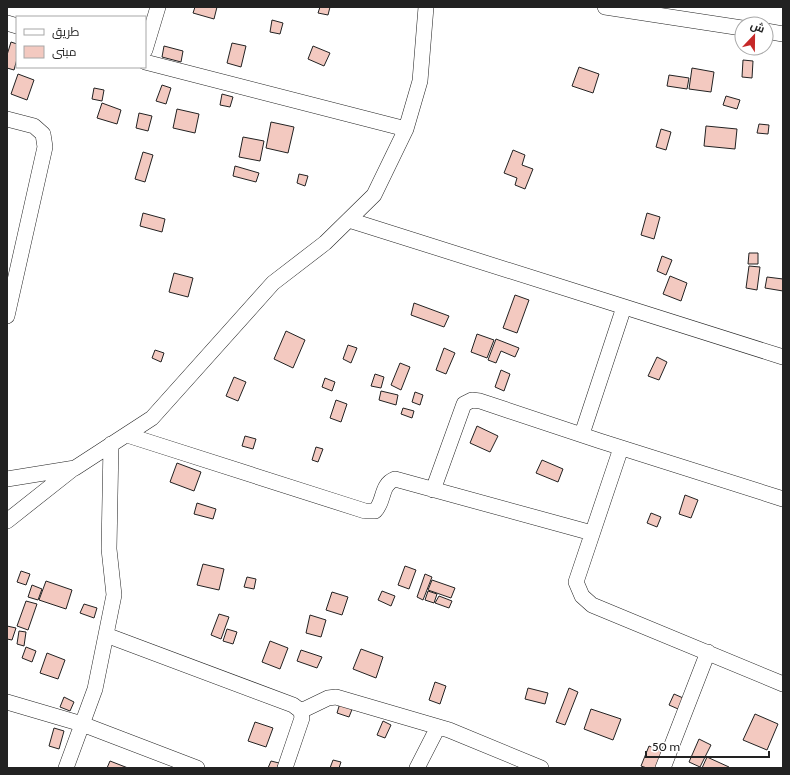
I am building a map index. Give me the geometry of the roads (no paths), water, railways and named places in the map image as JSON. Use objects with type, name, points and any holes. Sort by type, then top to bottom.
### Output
[{"type":"street","points":[[146,47],[158,7]]},
{"type":"street","points":[[7,521],[75,468],[152,418],[273,283],[325,243],[374,195],[406,129],[420,81],[426,7]]},
{"type":"street","points":[[605,7],[734,27]]},
{"type":"street","points":[[146,62],[406,129]]},
{"type":"street","points":[[7,118],[34,126],[43,134],[45,147],[7,316]]},
{"type":"street","points":[[349,220],[783,357]]},
{"type":"street","points":[[582,434],[624,307]]},
{"type":"street","points":[[433,490],[464,404],[472,400],[480,401],[621,448],[783,499]]},
{"type":"street","points":[[127,435],[365,511],[375,511],[379,507],[385,487],[389,482],[395,479],[592,534]]},
{"type":"street","points":[[66,768],[95,689],[114,595],[110,549],[111,444]]},
{"type":"street","points":[[621,448],[576,582],[582,596],[592,605],[783,684]]},
{"type":"street","points":[[7,479],[75,468]]},
{"type":"street","points":[[106,635],[293,705],[301,711],[302,718],[285,768]]},
{"type":"street","points":[[663,768],[708,652]]},
{"type":"street","points":[[301,711],[328,698],[336,697],[438,727],[541,768]]},
{"type":"street","points":[[7,702],[82,724],[197,768]]},
{"type":"street","points":[[417,768],[438,727]]}]
